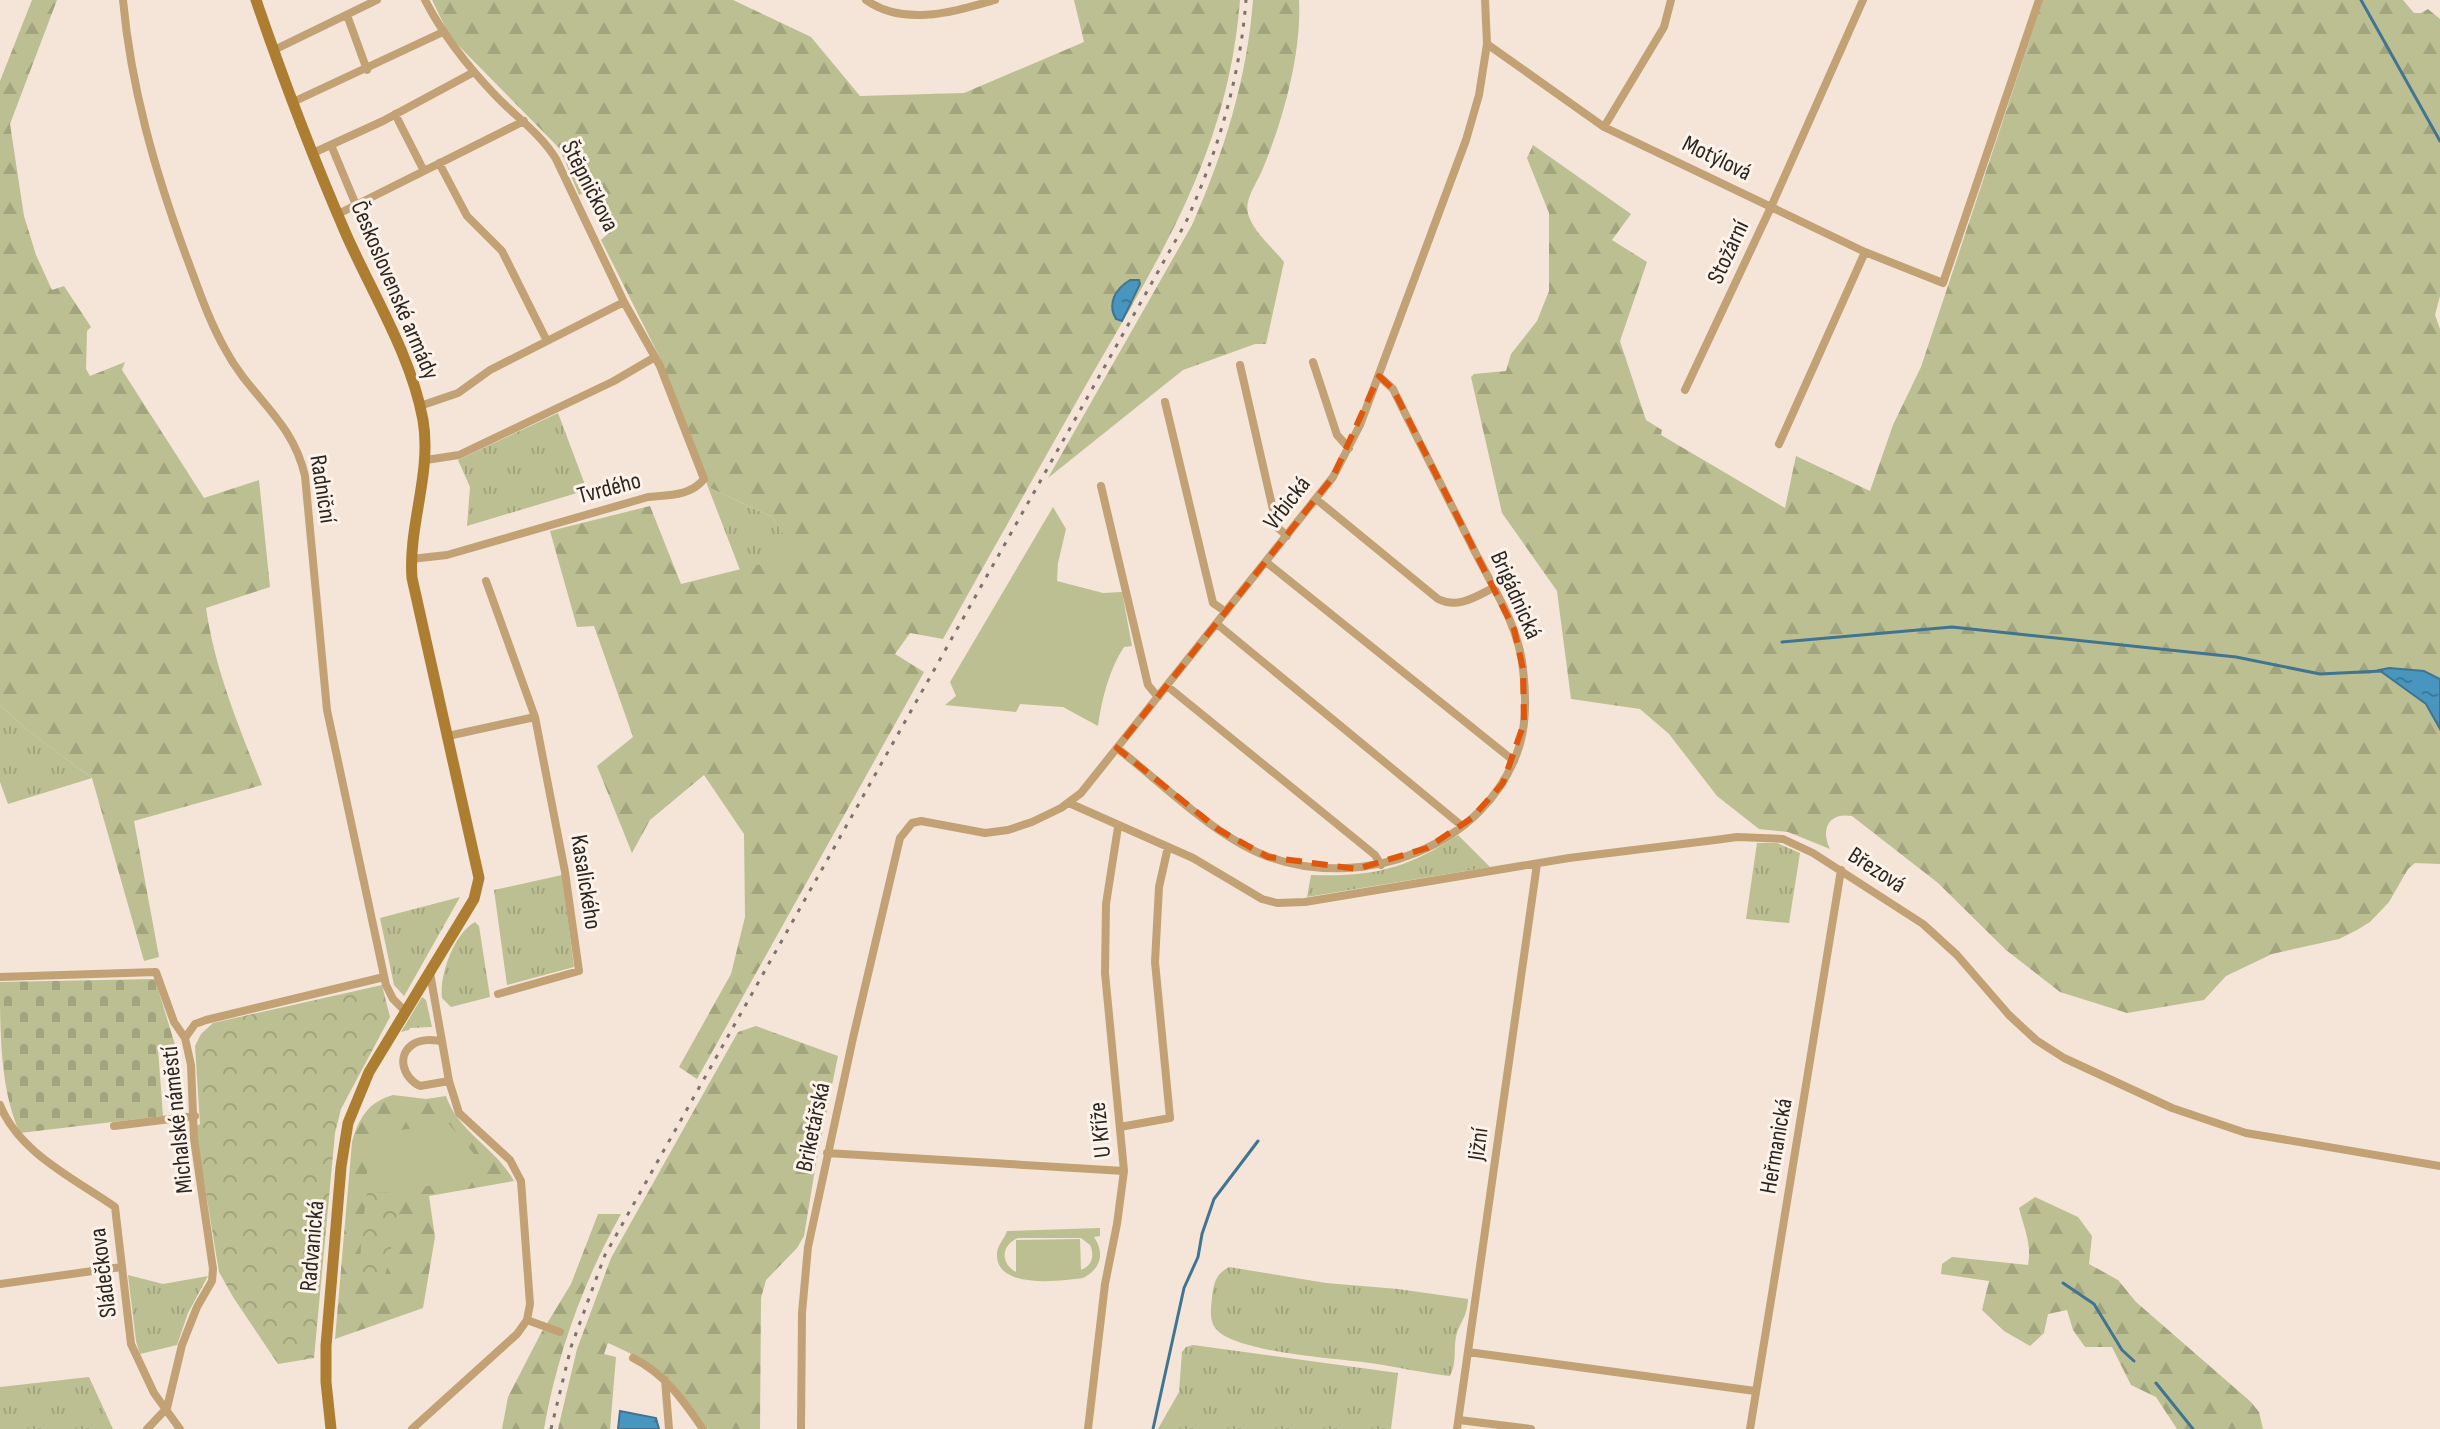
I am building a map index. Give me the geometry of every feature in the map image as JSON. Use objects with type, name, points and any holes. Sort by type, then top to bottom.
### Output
[{"type":"street","name":"Radniční","points":[[123,0],[144,130],[193,275],[233,365],[279,418],[292,437],[301,459],[327,710],[384,977],[391,996],[405,1011]]},
{"type":"street","name":"Československé armády","points":[[256,0],[313,153],[405,362],[420,406],[426,460],[411,559],[415,595],[479,882],[474,899],[369,1072]]},
{"type":"street","points":[[274,50],[377,0]]},
{"type":"street","name":"Štěpničkova","points":[[425,0],[443,32],[474,72],[545,140],[624,302],[663,373]]},
{"type":"street","points":[[866,0],[880,10],[898,15],[953,11],[995,0]]},
{"type":"street","name":"Vrbická","points":[[900,838],[912,823],[921,821],[996,833],[1032,822],[1069,803],[1117,748],[1333,477],[1349,448],[1379,376],[1466,140],[1479,95],[1487,44],[1485,0]]},
{"type":"street","points":[[1604,127],[1664,27],[1671,0]]},
{"type":"street","name":"Stožární","points":[[1685,390],[1863,0]]},
{"type":"street","name":"Motýlová","points":[[1487,44],[1604,127],[1865,252],[1943,283],[2039,0]]},
{"type":"street","points":[[347,15],[367,70]]},
{"type":"street","points":[[293,102],[443,32]]},
{"type":"street","points":[[313,153],[474,72]]},
{"type":"street","points":[[395,114],[424,171]]},
{"type":"street","points":[[338,214],[524,121]]},
{"type":"street","points":[[331,145],[356,205]]},
{"type":"street","points":[[439,163],[467,216],[502,251],[547,341]]},
{"type":"street","points":[[1779,444],[1865,252]]},
{"type":"street","points":[[420,406],[458,393],[490,370],[624,302]]},
{"type":"street","points":[[426,460],[459,455],[614,381],[655,357]]},
{"type":"street","points":[[1313,362],[1337,435],[1349,448]]},
{"type":"street","points":[[1240,365],[1277,527],[1287,536]]},
{"type":"street","name":"Tvrdého","points":[[411,559],[447,555],[648,497],[679,495],[700,484],[704,479],[663,373]]},
{"type":"street","name":"Brigádnická","points":[[1117,748],[1219,830],[1245,847],[1298,865],[1335,870],[1381,865],[1427,848],[1462,826],[1491,799],[1514,761],[1524,723],[1526,698],[1517,637],[1393,389],[1379,376]]},
{"type":"street","points":[[1165,402],[1213,603],[1226,612]]},
{"type":"street","points":[[1101,486],[1148,685],[1158,697]]},
{"type":"street","points":[[1316,499],[1438,599],[1446,603],[1459,603],[1493,588]]},
{"type":"street","points":[[1266,562],[1514,761]]},
{"type":"street","name":"Kasalického","points":[[486,581],[535,717],[565,872],[579,971],[498,994]]},
{"type":"street","points":[[1217,624],[1462,826]]},
{"type":"street","points":[[1167,686],[1375,855],[1381,865]]},
{"type":"street","points":[[448,736],[535,717]]},
{"type":"street","name":"Březová","points":[[1069,803],[1168,847],[1262,899],[1277,903],[1305,902],[1537,864],[1737,837],[1783,839],[1841,870],[1923,924],[1957,955],[2009,1015],[2036,1040],[2064,1058],[2172,1108],[2246,1133],[2440,1166]]},
{"type":"street","name":"U Kříže","points":[[1088,1429],[1105,1284],[1124,1171],[1106,998],[1105,944],[1108,879],[1118,827]]},
{"type":"street","name":"Briketářská","points":[[801,1429],[804,1281],[827,1153],[900,838]]},
{"type":"street","points":[[1120,1127],[1170,1118],[1155,950],[1159,887],[1168,847]]},
{"type":"street","name":"Jižní","points":[[1458,1424],[1537,864]]},
{"type":"street","name":"Heřmanická","points":[[1750,1429],[1841,870]]},
{"type":"street","points":[[0,977],[156,972],[174,1022],[185,1038]]},
{"type":"street","points":[[412,1429],[517,1334],[527,1320],[529,1292],[521,1181],[510,1160],[459,1113],[449,1081],[429,972]]},
{"type":"street","name":"Michalské náměstí","points":[[167,1408],[191,1320],[212,1281],[194,1139],[191,1065],[185,1038],[195,1024],[206,1020],[384,977]]},
{"type":"street","points":[[441,1041],[426,1040],[413,1044],[405,1054],[403,1067],[409,1079],[420,1086],[449,1081]]},
{"type":"street","name":"Radvanická","points":[[331,1429],[326,1346],[341,1167],[348,1123],[369,1072]]},
{"type":"street","name":"Sládečkova","points":[[0,1105],[11,1128],[28,1146],[115,1207],[131,1344],[154,1393],[180,1429]]},
{"type":"street","points":[[114,1126],[195,1116]]},
{"type":"street","points":[[827,1153],[1124,1171]]},
{"type":"street","points":[[0,1284],[121,1267]]},
{"type":"street","points":[[527,1320],[560,1332]]},
{"type":"street","points":[[1468,1352],[1755,1391]]},
{"type":"street","points":[[633,1358],[665,1379],[703,1429]]},
{"type":"street","points":[[665,1379],[669,1429]]},
{"type":"street","points":[[147,1429],[167,1408]]},
{"type":"street","points":[[1458,1424],[1531,1429]]},
{"type":"highlighted area","points":[[1379,376],[1393,389],[1514,629],[1523,669],[1524,723],[1503,783],[1472,818],[1427,848],[1357,869],[1268,857],[1219,830],[1117,748],[1333,477]]},
{"type":"green space","points":[[32,0],[57,0],[10,124],[24,216],[36,255],[52,290],[64,286],[91,327],[87,331],[86,369],[90,376],[125,362],[122,370],[204,498],[259,480],[270,587],[206,608],[222,676],[262,785],[134,821],[159,957],[144,961],[92,778],[26,729],[0,705],[0,81]]},
{"type":"green space","points":[[432,0],[733,0],[811,37],[860,96],[964,93],[1084,42],[1074,0],[1240,0],[1233,55],[1221,107],[1206,155],[1164,247],[943,639],[910,633],[895,654],[924,672],[697,1079],[679,1067],[731,974],[745,917],[744,834],[704,775],[650,820],[632,853],[597,766],[633,737],[594,626],[577,627],[550,531],[650,506],[681,584],[797,555],[772,517],[708,487],[660,358],[601,240],[611,231],[590,190],[579,195],[560,149],[450,37]]},
{"type":"green space","points":[[1253,0],[1299,0],[1297,42],[1289,88],[1276,133],[1247,207],[1256,230],[1284,262],[1266,344],[1255,344],[1183,370],[1048,478],[1192,225],[1214,171],[1240,87]]},
{"type":"green space","points":[[2043,0],[2403,0],[2414,13],[2428,9],[2440,19],[2440,296],[2435,315],[2440,329],[2440,864],[2415,863],[2408,869],[2389,902],[2370,922],[2339,939],[2272,954],[2226,976],[2204,1000],[2127,1013],[2060,992],[2006,950],[1938,883],[1852,816],[1832,819],[1826,835],[1830,849],[1788,832],[1759,829],[1717,796],[1669,734],[1640,709],[1571,699],[1557,591],[1502,513],[1471,377],[1474,374],[1506,371],[1511,354],[1537,321],[1549,291],[1549,213],[1527,158],[1533,145],[1631,214],[1612,240],[1647,262],[1620,341],[1646,420],[1662,430],[1661,435],[1785,508],[1796,456],[1870,491],[1893,425],[1921,367]]},
{"type":"green space","points":[[558,413],[587,490],[467,526],[470,487],[458,460]]},
{"type":"green space","points":[[708,487],[772,517],[798,555],[740,570]]},
{"type":"green space","points":[[1053,507],[1066,529],[1057,581],[1103,593],[1122,592],[1132,646],[1124,647],[1114,665],[1098,726],[1063,707],[1020,704],[1016,712],[945,705],[956,696],[950,682]]},
{"type":"green space","points":[[0,705],[26,729],[92,778],[8,804],[0,782]]},
{"type":"green space","points":[[1458,835],[1490,867],[1307,897],[1311,875],[1353,874],[1388,868],[1422,856]]},
{"type":"green space","points":[[1757,843],[1777,843],[1800,853],[1789,923],[1746,919]]},
{"type":"green space","points":[[562,875],[574,967],[507,985],[494,890]]},
{"type":"green space","points":[[460,897],[404,996],[394,985],[380,918]]},
{"type":"green space","points":[[475,922],[479,926],[490,997],[451,1007],[442,998],[446,967],[461,935]]},
{"type":"green space","points":[[155,979],[176,1048],[158,1049],[163,1116],[20,1133],[5,1079],[0,982]]},
{"type":"green space","points":[[382,985],[390,1017],[341,1109],[335,1133],[314,1358],[278,1364],[219,1272],[195,1127],[200,1124],[195,1046],[201,1034],[213,1023]]},
{"type":"green space","points":[[422,997],[426,1000],[432,1027],[410,1028],[401,1032]]},
{"type":"green space","points":[[756,1026],[838,1056],[804,1236],[797,1248],[766,1280],[761,1298],[760,1429],[708,1429],[666,1377],[642,1360],[608,1343],[604,1354],[616,1357],[610,1429],[558,1429],[577,1349],[611,1258],[738,1032]]},
{"type":"green space","points":[[393,1095],[426,1099],[446,1096],[459,1120],[514,1181],[429,1196],[435,1237],[423,1308],[335,1339],[352,1142],[366,1112],[377,1102]]},
{"type":"green space","points":[[449,1124],[486,1168],[475,1177],[397,1192],[367,1193],[367,1151],[383,1132]]},
{"type":"green space","points":[[397,1192],[396,1224],[384,1281],[359,1280],[367,1193]]},
{"type":"green space","points":[[2035,1197],[2078,1217],[2092,1236],[2089,1264],[2118,1280],[2136,1302],[2251,1402],[2259,1412],[2263,1429],[2177,1429],[2156,1397],[2131,1385],[2112,1347],[2085,1347],[2073,1330],[2067,1310],[2048,1314],[2044,1333],[2030,1346],[2004,1331],[1982,1310],[1989,1281],[1941,1274],[1942,1264],[1952,1257],[2028,1265],[2028,1243],[2019,1208]]},
{"type":"green space","points":[[598,1214],[621,1214],[595,1265],[564,1345],[544,1429],[502,1429],[508,1397],[571,1284]]},
{"type":"green space","points":[[1100,1228],[1100,1236],[1094,1237],[1099,1260],[1094,1270],[1083,1278],[1045,1281],[1017,1278],[999,1265],[997,1253],[1007,1231]],"holes":[[[1018,1238],[1081,1238],[1090,1245],[1092,1253],[1092,1260],[1081,1270],[1080,1239],[1016,1240],[1016,1272],[1005,1259],[1008,1245]]]},
{"type":"green space","points":[[1229,1267],[1326,1283],[1468,1299],[1466,1313],[1456,1336],[1450,1376],[1291,1354],[1231,1339],[1219,1332],[1211,1316],[1215,1283]]},
{"type":"green space","points":[[128,1275],[163,1284],[208,1276],[188,1313],[177,1345],[140,1354]]},
{"type":"green space","points":[[1193,1345],[1398,1373],[1391,1429],[1158,1429],[1179,1392],[1182,1352]]},
{"type":"green space","points":[[89,1377],[113,1429],[0,1429],[0,1387]]},
{"type":"water","points":[[1130,280],[1139,280],[1140,284],[1122,321],[1116,319],[1113,313],[1113,302],[1120,288]]},
{"type":"water","points":[[2379,670],[2424,671],[2440,679],[2440,729],[2426,704]]},
{"type":"water","points":[[620,1411],[656,1418],[659,1429],[618,1429]]},
{"type":"waterway","points":[[2361,0],[2440,141]]},
{"type":"waterway","points":[[1782,642],[1952,627],[2236,657],[2320,674],[2382,671]]},
{"type":"waterway","points":[[1153,1429],[1184,1288],[1198,1257],[1214,1199],[1258,1141]]},
{"type":"waterway","points":[[2063,1283],[2094,1304],[2122,1350],[2134,1361]]},
{"type":"waterway","points":[[2156,1383],[2193,1429]]},
{"type":"railway","points":[[551,1429],[571,1347],[605,1255],[1186,222],[1226,114],[1239,58],[1246,0]]}]
